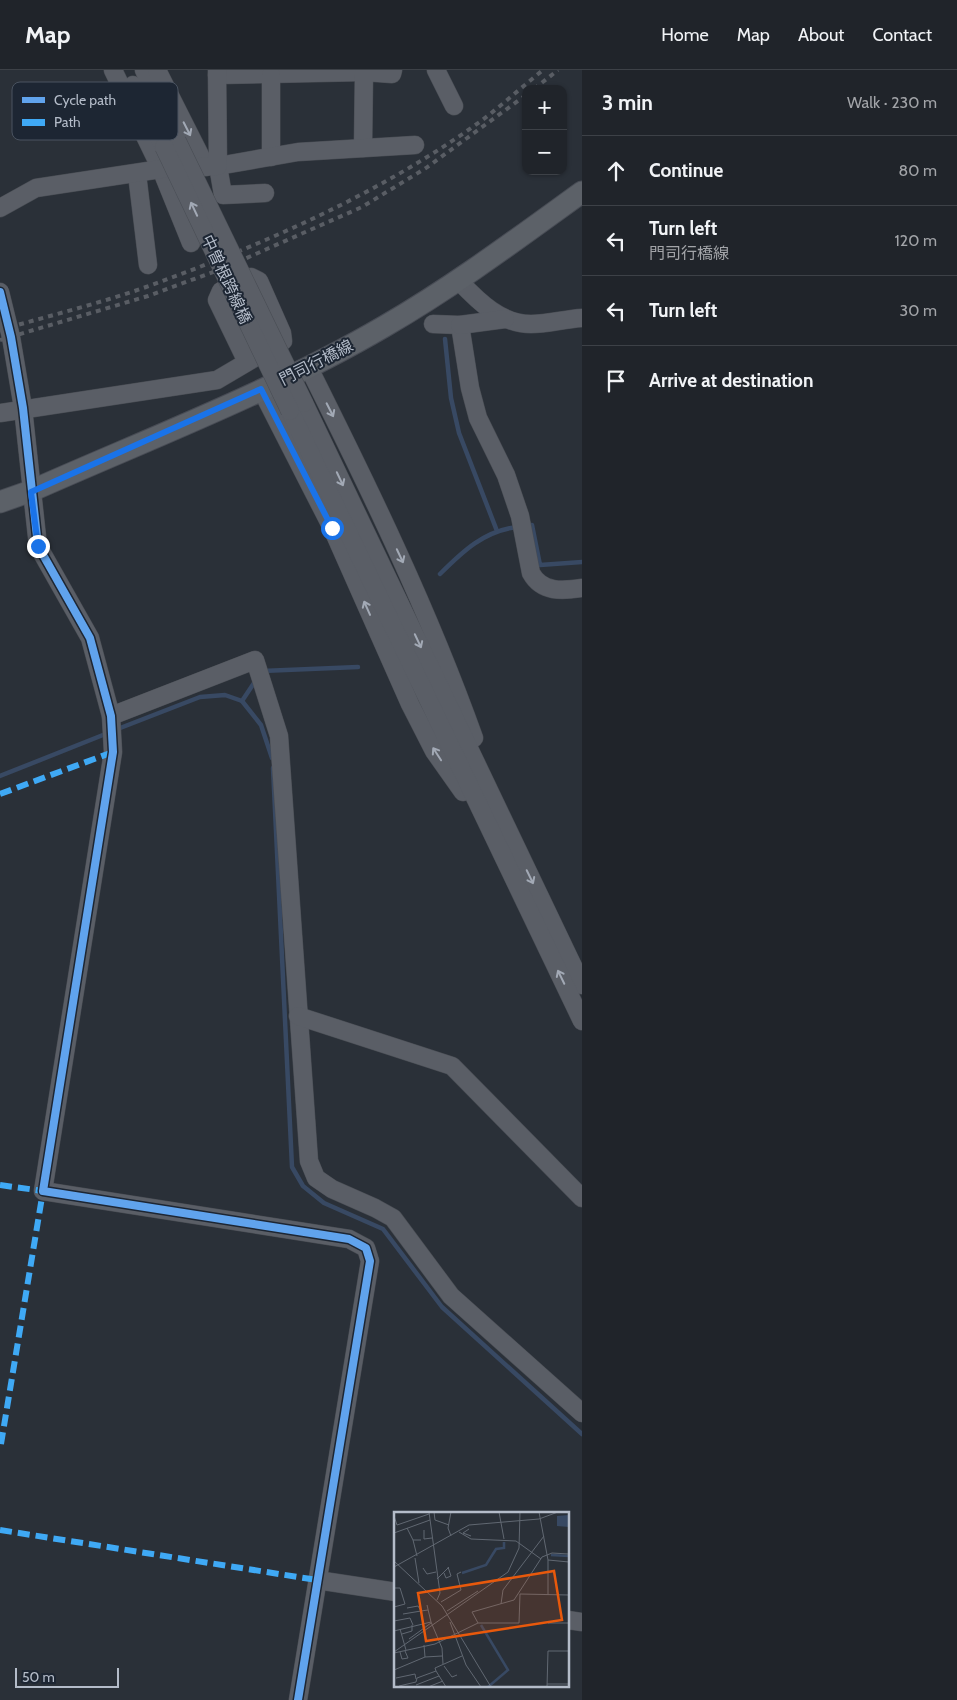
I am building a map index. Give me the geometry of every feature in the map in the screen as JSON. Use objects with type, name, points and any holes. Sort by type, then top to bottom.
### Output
[{"type":"main road","name":"門司行橋線","points":[[0,502],[31,492],[261,389],[383,327],[459,281],[582,192]]},
{"type":"street","points":[[112,70],[118,82]]},
{"type":"street","points":[[126,70],[133,82]]},
{"type":"street","points":[[144,70],[148,82]]},
{"type":"street","points":[[158,70],[165,82]]},
{"type":"street","points":[[212,167],[217,73],[271,75],[364,71],[392,74],[393,70]]},
{"type":"street","points":[[436,70],[454,106]]},
{"type":"street","points":[[363,148],[364,71]]},
{"type":"street","points":[[271,75],[271,157]]},
{"type":"street","points":[[178,106],[212,167],[223,195],[265,193]]},
{"type":"street","points":[[147,140],[161,169],[191,243]]},
{"type":"street","points":[[169,140],[171,144]]},
{"type":"street","points":[[170,140],[171,144]]},
{"type":"street","name":"中曽根跨線橋","points":[[171,144],[501,836]]},
{"type":"street","points":[[0,208],[36,188],[161,169],[212,167],[298,152],[416,145]]},
{"type":"street","points":[[138,174],[148,265]]},
{"type":"street","points":[[0,413],[216,380],[247,362],[283,340],[282,333],[259,281],[252,277],[221,291],[217,300],[247,362]]},
{"type":"street","points":[[459,281],[480,303],[505,320]]},
{"type":"street","points":[[0,292],[11,337],[23,408],[38,546],[90,638],[111,719],[113,741],[112,762],[43,1191],[349,1239],[366,1248],[370,1261],[298,1700]]},
{"type":"street","points":[[433,324],[460,325],[505,320],[530,324],[582,318]]},
{"type":"street","points":[[460,325],[470,388],[478,418],[506,475],[520,516],[534,579],[554,591],[582,588]]},
{"type":"street","points":[[308,366],[365,479],[431,622],[501,836],[582,1021]]},
{"type":"street","points":[[261,389],[332,528],[410,704],[430,743],[501,836],[582,985]]},
{"type":"street","points":[[111,719],[254,660],[279,736],[308,1161],[316,1178],[332,1189],[393,1218],[451,1296],[582,1413]]},
{"type":"street","points":[[298,1016],[452,1066],[582,1198]]},
{"type":"street","points":[[317,1580],[394,1592]]},
{"type":"waterway","points":[[445,339],[451,398],[459,433],[497,531]]},
{"type":"waterway","points":[[525,526],[532,525],[540,565],[582,562]]},
{"type":"waterway","points":[[440,574],[475,543],[494,533],[517,527]]},
{"type":"waterway","points":[[262,671],[358,667]]},
{"type":"waterway","points":[[242,701],[256,680]]},
{"type":"waterway","points":[[115,730],[200,697],[225,695],[242,701],[261,725],[272,758]]},
{"type":"waterway","points":[[0,776],[108,733]]},
{"type":"waterway","points":[[273,768],[292,1167],[303,1186],[324,1203],[383,1229],[442,1307],[582,1434]]},
{"type":"railway","points":[[0,330],[146,287],[233,254],[319,216],[361,195],[442,147],[497,109],[543,70]]},
{"type":"railway","points":[[539,85],[558,70]]},
{"type":"railway","points":[[0,340],[148,296],[224,268],[362,207],[426,168],[522,98]]},
{"type":"marked path","points":[[0,794],[113,752]]},
{"type":"marked path","points":[[0,1185],[43,1191],[0,1450]]},
{"type":"marked path","points":[[0,1530],[317,1580]]},
{"type":"cycle path","points":[[0,292],[11,337],[23,408],[38,546],[90,638],[111,716],[113,752],[43,1191],[349,1239],[366,1248],[370,1261],[298,1700]]},
{"type":"route","points":[[38,546],[31,492],[261,389],[332,528]]}]
